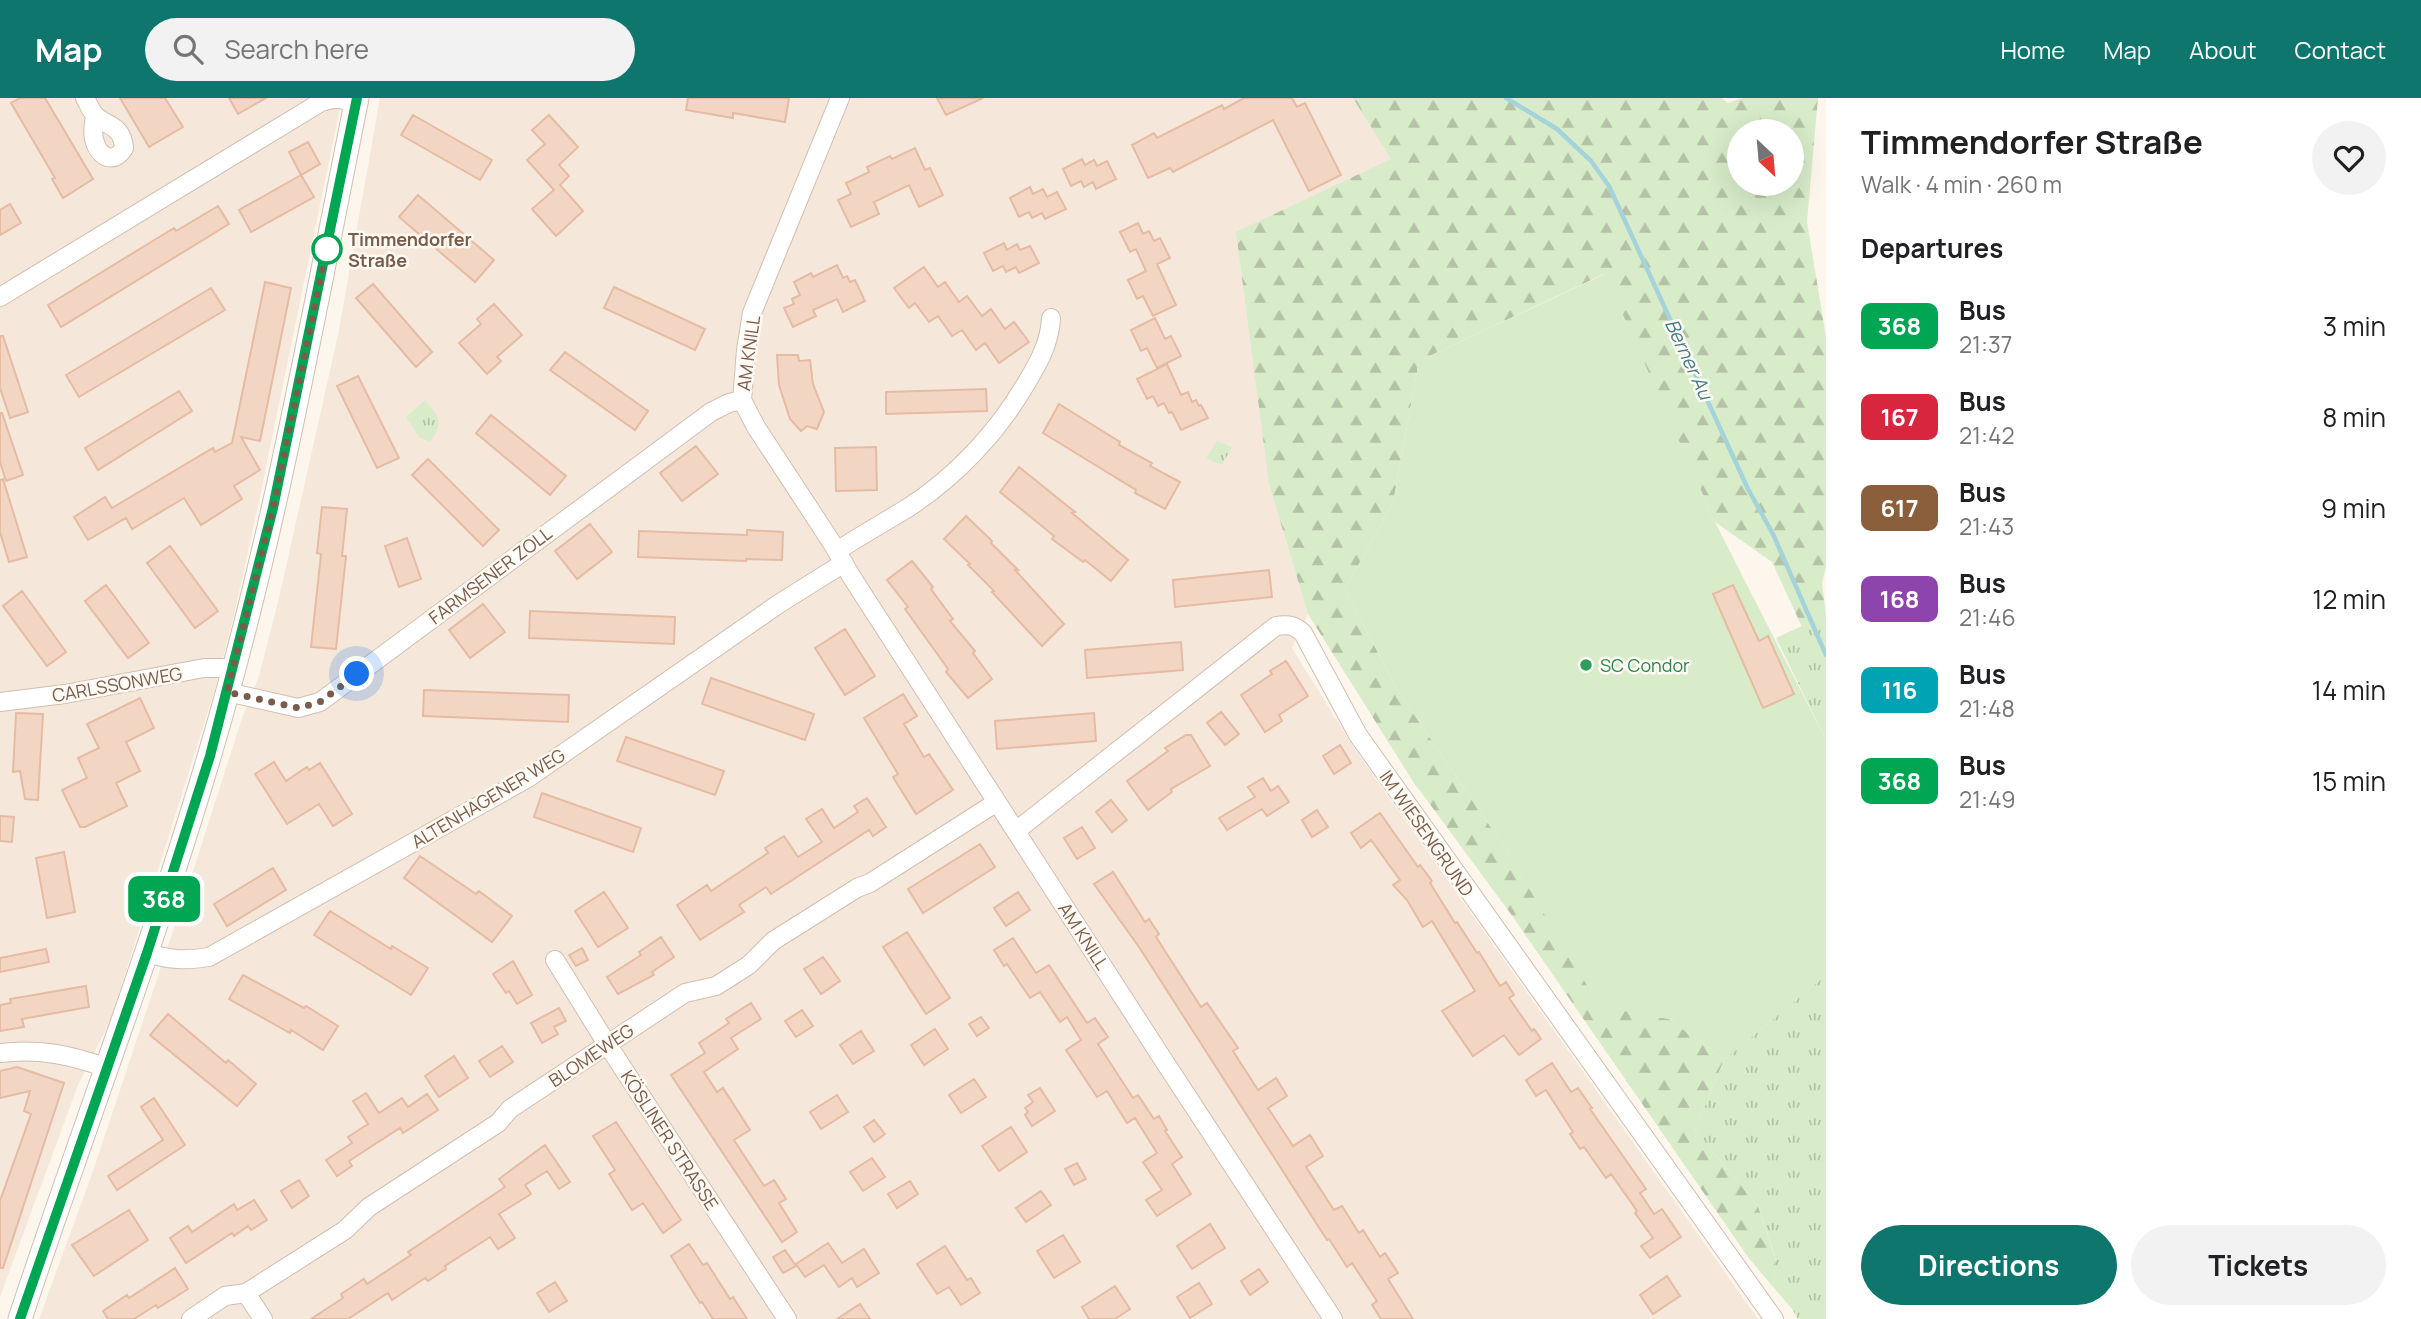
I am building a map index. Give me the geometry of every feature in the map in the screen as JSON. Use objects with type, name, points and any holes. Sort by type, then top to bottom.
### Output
[{"type":"street","points":[[85,98],[95,116]]},
{"type":"street","points":[[0,296],[321,102],[336,98],[357,100],[275,499],[210,756],[147,953],[20,1319]]},
{"type":"street","name":"AM KNILL","points":[[837,99],[752,313],[742,400],[766,443],[1333,1319]]},
{"type":"street","points":[[841,557],[950,476],[1003,419],[1037,366],[1050,335],[1051,318]]},
{"type":"street","name":"FARMSENER ZOLL","points":[[227,692],[298,708],[320,702],[711,412],[742,400]]},
{"type":"street","name":"ALTENHAGENER WEG","points":[[147,953],[188,961],[209,957],[528,778],[769,611],[841,557]]},
{"type":"street","name":"IM WIESENGRUND","points":[[1016,831],[1276,626],[1287,624],[1296,627],[1303,633],[1358,735],[1774,1319]]},
{"type":"street","name":"CARLSSONWEG","points":[[0,702],[65,694],[204,668],[233,668]]},
{"type":"street","name":"BLOMEWEG","points":[[191,1319],[225,1296],[246,1293],[345,1230],[369,1207],[498,1123],[510,1109],[607,1044],[685,993],[716,986],[749,965],[773,941],[997,802]]},
{"type":"street","name":"KÖSLINER STRASSE","points":[[555,960],[787,1319]]},
{"type":"street","points":[[0,1053],[20,1050],[46,1052],[107,1068]]},
{"type":"street","points":[[246,1293],[263,1319]]},
{"type":"shaded area","points":[[0,98],[342,98],[259,501],[215,689],[111,1019],[78,1085],[0,1297]]},
{"type":"shaded area","points":[[380,98],[1353,98],[1392,159],[1269,484],[1308,614],[1292,648],[1354,748],[1758,1319],[39,1319],[93,1171],[242,718],[259,676],[338,335]]},
{"type":"green space","points":[[1353,98],[1722,98],[1728,103],[1742,98],[1818,98],[1807,222],[1826,337],[1826,567],[1822,583],[1826,615],[1802,627],[1772,562],[1715,522],[1604,274],[1419,361],[1393,503],[1345,589],[1398,691],[1503,845],[1600,1006],[1669,1019],[1724,1060],[1695,1130],[1758,1206],[1776,1261],[1773,1287],[1748,1257],[1513,917],[1412,780],[1308,614],[1269,484],[1236,232],[1391,159]]},
{"type":"green space","name":"SC Condor","points":[[1605,274],[1715,522],[1826,740],[1826,975],[1724,1060],[1669,1019],[1600,1007],[1503,845],[1398,691],[1345,589],[1393,503],[1419,361]]},
{"type":"green space","points":[[425,400],[437,416],[439,425],[430,442],[419,437],[406,417]]},
{"type":"green space","points":[[1217,441],[1232,447],[1222,465],[1206,458]]},
{"type":"green space","points":[[1826,615],[1826,740],[1776,638]]},
{"type":"green space","points":[[1826,975],[1826,1319],[1798,1319],[1773,1287],[1776,1260],[1758,1206],[1695,1130],[1724,1060]]},
{"type":"building","points":[[20,98],[45,98],[93,179],[63,198],[52,179],[55,178],[11,103]]},
{"type":"building","points":[[120,98],[165,98],[183,127],[149,147]]},
{"type":"building","points":[[229,98],[266,98],[238,114]]},
{"type":"building","points":[[688,98],[789,98],[785,122],[733,113],[733,118],[686,110]]},
{"type":"building","points":[[937,98],[983,98],[946,115]]},
{"type":"building","points":[[1244,98],[1292,98],[1297,107],[1305,103],[1341,175],[1309,191],[1273,120],[1173,172],[1170,168],[1148,178],[1132,145],[1154,133],[1157,138],[1222,105],[1224,109]]},
{"type":"building","points":[[413,115],[492,160],[480,180],[401,135]]},
{"type":"building","points":[[549,115],[578,147],[559,165],[569,176],[560,185],[583,211],[556,236],[532,209],[554,190],[527,160],[545,144],[532,130]]},
{"type":"building","points":[[308,142],[320,164],[301,175],[289,152]]},
{"type":"building","points":[[915,148],[925,170],[930,168],[943,195],[919,207],[909,185],[874,202],[879,214],[851,227],[838,200],[851,194],[846,183],[869,172],[867,167]]},
{"type":"building","points":[[1082,159],[1085,165],[1094,160],[1097,166],[1107,161],[1116,179],[1096,189],[1093,182],[1084,187],[1081,181],[1071,186],[1063,169]]},
{"type":"building","points":[[301,175],[314,197],[251,232],[239,210]]},
{"type":"building","points":[[1030,187],[1033,194],[1043,189],[1047,197],[1057,192],[1066,209],[1045,219],[1042,213],[1032,218],[1029,212],[1019,217],[1010,198]]},
{"type":"building","points":[[418,195],[494,260],[475,282],[399,217]]},
{"type":"building","points":[[10,204],[21,223],[0,235],[0,210]]},
{"type":"building","points":[[218,206],[229,224],[61,327],[48,305],[174,228],[176,231]]},
{"type":"building","points":[[1138,223],[1143,234],[1149,231],[1154,241],[1160,238],[1170,258],[1157,264],[1176,305],[1153,316],[1143,296],[1137,299],[1128,280],[1146,271],[1136,249],[1130,252],[1120,232]]},
{"type":"building","points":[[1004,243],[1007,250],[1017,244],[1020,250],[1030,246],[1039,263],[1019,273],[1016,267],[1006,272],[1003,266],[993,271],[984,253]]},
{"type":"building","points":[[837,265],[843,278],[847,276],[850,282],[855,280],[865,301],[843,312],[837,299],[813,310],[816,316],[793,327],[784,308],[794,304],[792,299],[800,295],[794,282],[811,273],[813,277]]},
{"type":"building","points":[[924,267],[938,287],[945,282],[959,302],[967,296],[982,316],[991,309],[1005,329],[1014,322],[1029,342],[999,363],[985,343],[976,350],[962,330],[952,336],[938,316],[929,322],[915,303],[909,308],[894,288]]},
{"type":"building","points":[[265,282],[291,288],[260,441],[241,437],[260,470],[234,486],[242,499],[201,525],[184,498],[132,529],[126,518],[88,540],[74,517],[105,497],[112,508],[213,448],[215,452],[232,443]]},
{"type":"building","points":[[373,284],[432,352],[416,367],[356,298]]},
{"type":"building","points":[[614,287],[705,329],[695,350],[604,308]]},
{"type":"building","points":[[211,288],[225,310],[79,397],[66,375]]},
{"type":"building","points":[[494,304],[522,335],[497,357],[501,361],[487,374],[459,343],[481,324],[477,319]]},
{"type":"building","points":[[1155,318],[1165,339],[1171,336],[1181,356],[1157,368],[1147,348],[1141,351],[1131,330]]},
{"type":"building","points":[[0,336],[3,336],[28,412],[10,418],[0,388]]},
{"type":"building","points":[[565,352],[648,411],[635,430],[550,370]]},
{"type":"building","points":[[777,355],[798,355],[799,361],[810,360],[813,384],[824,412],[817,429],[807,426],[801,431],[790,419],[779,385]]},
{"type":"building","points":[[1167,364],[1181,395],[1188,392],[1192,402],[1196,400],[1199,406],[1201,405],[1208,418],[1181,430],[1164,403],[1158,406],[1153,396],[1147,399],[1137,379]]},
{"type":"building","points":[[358,376],[399,458],[377,468],[337,386]]},
{"type":"building","points":[[986,389],[987,411],[886,414],[886,392]]},
{"type":"building","points":[[179,391],[192,411],[98,470],[85,448]]},
{"type":"building","points":[[1059,404],[1120,442],[1119,445],[1152,463],[1150,466],[1180,482],[1165,509],[1135,493],[1136,490],[1043,433]]},
{"type":"building","points":[[0,413],[23,475],[6,481],[0,462]]},
{"type":"building","points":[[491,415],[566,476],[550,495],[476,433]]},
{"type":"building","points":[[696,446],[718,474],[682,501],[660,473]]},
{"type":"building","points":[[876,447],[877,490],[836,491],[835,448]]},
{"type":"building","points":[[428,459],[499,530],[483,546],[412,475]]},
{"type":"building","points":[[1019,467],[1075,512],[1072,513],[1128,560],[1111,581],[1052,539],[1054,536],[1000,492]]},
{"type":"building","points":[[3,479],[27,557],[9,562],[0,532],[0,480]]},
{"type":"building","points":[[322,507],[347,509],[342,556],[346,556],[336,649],[311,647],[321,554],[317,553]]},
{"type":"building","points":[[966,516],[992,541],[1064,624],[1042,646],[968,565],[970,564],[944,539]]},
{"type":"building","points":[[590,524],[612,552],[577,579],[555,551]]},
{"type":"building","points":[[747,530],[783,532],[782,560],[638,557],[639,531],[747,535]]},
{"type":"building","points":[[407,538],[421,579],[399,587],[385,546]]},
{"type":"building","points":[[170,546],[218,611],[195,628],[147,563]]},
{"type":"building","points":[[912,561],[933,587],[931,589],[953,619],[950,621],[975,651],[973,653],[992,679],[968,698],[946,672],[948,669],[887,580]]},
{"type":"building","points":[[1269,570],[1272,597],[1175,607],[1173,580]]},
{"type":"building","points":[[106,585],[149,643],[128,658],[85,601]]},
{"type":"building","points":[[1733,585],[1759,641],[1768,636],[1794,694],[1763,708],[1713,594]]},
{"type":"building","points":[[22,591],[66,652],[47,666],[3,606]]},
{"type":"building","points":[[483,604],[505,632],[470,658],[449,630]]},
{"type":"building","points":[[530,611],[675,617],[674,644],[529,638]]},
{"type":"building","points":[[845,629],[875,676],[845,695],[815,648]]},
{"type":"building","points":[[1181,642],[1183,670],[1087,678],[1085,650]]},
{"type":"building","points":[[1286,661],[1308,696],[1279,715],[1282,721],[1265,732],[1241,695]]},
{"type":"building","points":[[711,678],[814,714],[805,740],[702,704]]},
{"type":"building","points":[[424,690],[569,695],[568,722],[423,716]]},
{"type":"building","points":[[903,694],[917,716],[904,724],[924,757],[929,754],[953,790],[916,814],[893,777],[898,774],[864,718]]},
{"type":"building","points":[[140,698],[154,728],[126,742],[140,771],[116,783],[127,806],[80,827],[62,790],[87,778],[78,758],[99,748],[87,724]]},
{"type":"building","points":[[1221,712],[1239,734],[1225,745],[1207,723]]},
{"type":"building","points":[[16,713],[43,714],[38,800],[25,799],[20,771],[13,772]]},
{"type":"building","points":[[1094,713],[1096,741],[997,749],[995,721]]},
{"type":"building","points":[[1186,735],[1191,735],[1210,766],[1171,789],[1172,792],[1148,810],[1127,781],[1168,751],[1165,748]]},
{"type":"building","points":[[626,737],[724,771],[715,795],[617,761]]},
{"type":"building","points":[[1340,745],[1351,763],[1334,774],[1323,756]]},
{"type":"building","points":[[274,762],[286,781],[307,767],[309,770],[320,763],[352,814],[333,826],[319,804],[287,824],[255,774]]},
{"type":"building","points":[[1263,778],[1271,791],[1278,786],[1289,802],[1267,816],[1262,809],[1227,830],[1219,818],[1255,797],[1248,787]]},
{"type":"building","points":[[542,793],[641,828],[633,852],[534,817]]},
{"type":"building","points":[[867,798],[886,827],[873,836],[869,830],[771,894],[766,887],[739,905],[744,912],[700,940],[677,905],[707,885],[711,891],[768,853],[765,848],[784,836],[798,857],[822,842],[806,819],[822,809],[834,828],[858,812],[854,806]]},
{"type":"building","points":[[1111,800],[1127,820],[1112,832],[1096,812]]},
{"type":"building","points":[[1317,810],[1328,827],[1312,837],[1302,820]]},
{"type":"building","points":[[1380,813],[1418,867],[1420,865],[1432,881],[1430,883],[1455,923],[1457,922],[1477,953],[1479,952],[1500,986],[1506,982],[1514,995],[1509,998],[1532,1031],[1534,1029],[1541,1039],[1519,1055],[1504,1035],[1473,1056],[1442,1011],[1475,991],[1432,921],[1423,927],[1407,900],[1393,885],[1400,880],[1371,840],[1361,848],[1351,833]]},
{"type":"building","points":[[0,816],[14,817],[12,842],[0,841]]},
{"type":"building","points":[[1082,827],[1095,848],[1077,859],[1064,838]]},
{"type":"building","points":[[980,844],[995,867],[923,913],[908,889]]},
{"type":"building","points":[[64,852],[75,912],[47,918],[36,858]]},
{"type":"building","points":[[420,856],[476,894],[479,891],[512,916],[492,942],[404,878]]},
{"type":"building","points":[[273,868],[286,890],[227,926],[214,904]]},
{"type":"building","points":[[1113,872],[1145,922],[1149,919],[1159,934],[1156,937],[1201,1007],[1207,1003],[1238,1048],[1233,1051],[1258,1090],[1276,1078],[1287,1096],[1268,1108],[1293,1146],[1310,1135],[1323,1156],[1306,1167],[1334,1210],[1342,1206],[1359,1233],[1363,1230],[1380,1257],[1385,1253],[1398,1273],[1388,1279],[1413,1319],[1381,1319],[1372,1305],[1377,1301],[1352,1263],[1347,1267],[1329,1239],[1327,1240],[1139,947],[1094,884]]},
{"type":"building","points":[[604,892],[628,928],[598,947],[575,911]]},
{"type":"building","points":[[1018,892],[1030,910],[1006,926],[994,908]]},
{"type":"building","points":[[330,911],[391,949],[392,946],[428,968],[411,995],[314,935]]},
{"type":"building","points":[[907,932],[950,998],[926,1014],[883,947]]},
{"type":"building","points":[[661,937],[674,957],[652,972],[654,975],[618,994],[607,977],[641,955],[639,952]]},
{"type":"building","points":[[1013,938],[1036,973],[1049,965],[1087,1023],[1095,1018],[1108,1037],[1098,1044],[1133,1098],[1138,1095],[1154,1119],[1159,1116],[1167,1130],[1165,1131],[1182,1157],[1172,1164],[1191,1194],[1157,1216],[1146,1200],[1162,1190],[1143,1162],[1157,1153],[1135,1118],[1127,1123],[1107,1091],[1097,1097],[1066,1050],[1081,1040],[1067,1017],[1060,1022],[1040,992],[1030,998],[1007,964],[1004,966],[994,950]]},
{"type":"building","points":[[582,948],[588,960],[576,966],[569,955]]},
{"type":"building","points":[[46,949],[49,962],[0,972],[0,958]]},
{"type":"building","points":[[823,957],[840,981],[821,994],[804,969]]},
{"type":"building","points":[[513,961],[532,995],[517,1004],[493,974]]},
{"type":"building","points":[[243,975],[304,1008],[306,1006],[338,1026],[323,1050],[291,1030],[290,1033],[229,999]]},
{"type":"building","points":[[86,986],[89,1007],[22,1019],[24,1027],[0,1031],[0,1005],[11,1003],[10,999]]},
{"type":"building","points":[[751,1003],[761,1019],[731,1038],[738,1049],[704,1072],[717,1092],[723,1088],[750,1130],[734,1140],[764,1186],[774,1180],[786,1199],[779,1203],[797,1232],[782,1242],[671,1075],[705,1053],[699,1043],[729,1023],[726,1019]]},
{"type":"building","points":[[559,1008],[566,1021],[554,1027],[558,1034],[542,1043],[531,1023]]},
{"type":"building","points":[[802,1010],[813,1026],[796,1037],[785,1021]]},
{"type":"building","points":[[168,1014],[226,1063],[228,1060],[256,1084],[237,1106],[150,1035]]},
{"type":"building","points":[[981,1017],[989,1028],[977,1036],[969,1024]]},
{"type":"building","points":[[935,1029],[948,1049],[924,1065],[911,1045]]},
{"type":"building","points":[[861,1031],[874,1051],[853,1064],[840,1045]]},
{"type":"building","points":[[502,1046],[513,1062],[490,1077],[479,1061]]},
{"type":"building","points":[[454,1056],[468,1078],[439,1097],[425,1076]]},
{"type":"building","points":[[1552,1063],[1571,1092],[1578,1088],[1592,1108],[1590,1109],[1646,1189],[1640,1193],[1654,1214],[1662,1209],[1681,1237],[1650,1258],[1641,1246],[1653,1238],[1635,1213],[1637,1211],[1611,1174],[1606,1178],[1584,1147],[1580,1149],[1570,1134],[1573,1132],[1546,1090],[1536,1096],[1526,1080]]},
{"type":"building","points":[[17,1067],[64,1083],[3,1268],[0,1268],[0,1201],[31,1114],[24,1111],[30,1091],[0,1098],[0,1071]]},
{"type":"building","points":[[974,1079],[986,1097],[961,1113],[949,1095]]},
{"type":"building","points":[[1040,1088],[1055,1111],[1032,1126],[1025,1115],[1028,1112],[1025,1108],[1033,1102],[1028,1095]]},
{"type":"building","points":[[366,1093],[379,1113],[402,1098],[408,1107],[427,1094],[438,1110],[403,1133],[400,1128],[349,1161],[352,1166],[337,1176],[326,1160],[352,1143],[348,1137],[368,1124],[353,1101]]},
{"type":"building","points":[[837,1095],[848,1112],[821,1129],[810,1112]]},
{"type":"building","points":[[154,1098],[185,1145],[117,1190],[108,1176],[163,1140],[141,1107]]},
{"type":"building","points":[[874,1120],[885,1134],[874,1142],[864,1127]]},
{"type":"building","points":[[616,1122],[681,1220],[663,1233],[643,1203],[632,1210],[609,1174],[615,1170],[593,1136]]},
{"type":"building","points":[[1011,1127],[1027,1152],[999,1171],[982,1146]]},
{"type":"building","points":[[545,1145],[570,1182],[559,1189],[547,1171],[525,1185],[531,1194],[499,1214],[515,1238],[498,1249],[490,1237],[445,1266],[446,1269],[428,1281],[425,1278],[392,1300],[388,1293],[348,1319],[311,1319],[343,1298],[341,1294],[364,1279],[367,1284],[411,1255],[408,1252],[505,1187],[499,1179]]},
{"type":"building","points":[[872,1158],[885,1177],[863,1191],[850,1172]]},
{"type":"building","points":[[1077,1163],[1086,1179],[1074,1185],[1065,1169]]},
{"type":"building","points":[[299,1180],[309,1196],[292,1208],[281,1191]]},
{"type":"building","points":[[910,1181],[918,1194],[897,1208],[888,1194]]},
{"type":"building","points":[[1041,1191],[1051,1205],[1026,1222],[1016,1208]]},
{"type":"building","points":[[254,1200],[267,1220],[251,1230],[248,1226],[234,1236],[232,1233],[186,1263],[170,1238],[188,1226],[192,1232],[234,1204],[237,1210]]},
{"type":"building","points":[[129,1210],[148,1240],[94,1276],[72,1245]]},
{"type":"building","points":[[1210,1224],[1225,1248],[1192,1269],[1177,1246]]},
{"type":"building","points":[[1063,1235],[1080,1262],[1054,1278],[1037,1251]]},
{"type":"building","points":[[828,1243],[842,1263],[864,1249],[879,1273],[857,1287],[852,1278],[839,1287],[824,1265],[805,1277],[796,1264]]},
{"type":"building","points":[[689,1244],[703,1265],[707,1263],[730,1299],[733,1297],[747,1319],[713,1319],[702,1302],[700,1303],[671,1256]]},
{"type":"building","points":[[945,1246],[967,1280],[971,1278],[980,1293],[961,1305],[949,1287],[937,1294],[917,1264]]},
{"type":"building","points":[[785,1250],[796,1266],[783,1273],[773,1257]]},
{"type":"building","points":[[175,1268],[188,1289],[134,1319],[108,1319],[103,1311],[127,1295],[129,1298]]},
{"type":"building","points":[[1259,1269],[1268,1282],[1250,1295],[1241,1281]]},
{"type":"building","points":[[1667,1276],[1680,1296],[1653,1314],[1640,1295]]},
{"type":"building","points":[[555,1282],[567,1301],[549,1312],[537,1293]]},
{"type":"building","points":[[1199,1283],[1212,1304],[1190,1318],[1177,1297]]},
{"type":"building","points":[[1115,1286],[1130,1309],[1115,1319],[1089,1319],[1082,1307]]},
{"type":"building","points":[[860,1304],[870,1319],[837,1319]]},
{"type":"waterway","name":"Berner Au","points":[[1506,98],[1557,129],[1591,161],[1609,186],[1748,489],[1773,534],[1826,655]]},
{"type":"bus line","name":"368","points":[[20,1319],[147,953],[210,756],[273,508],[357,98]]},
{"type":"place","name":"Timmendorfer Straße","points":[[327,249]]},
{"type":"place","name":"SC Condor","points":[[1586,665]]},
{"type":"route","points":[[327,249],[273,508],[227,692],[257,701],[298,708],[320,702],[357,674]]}]
